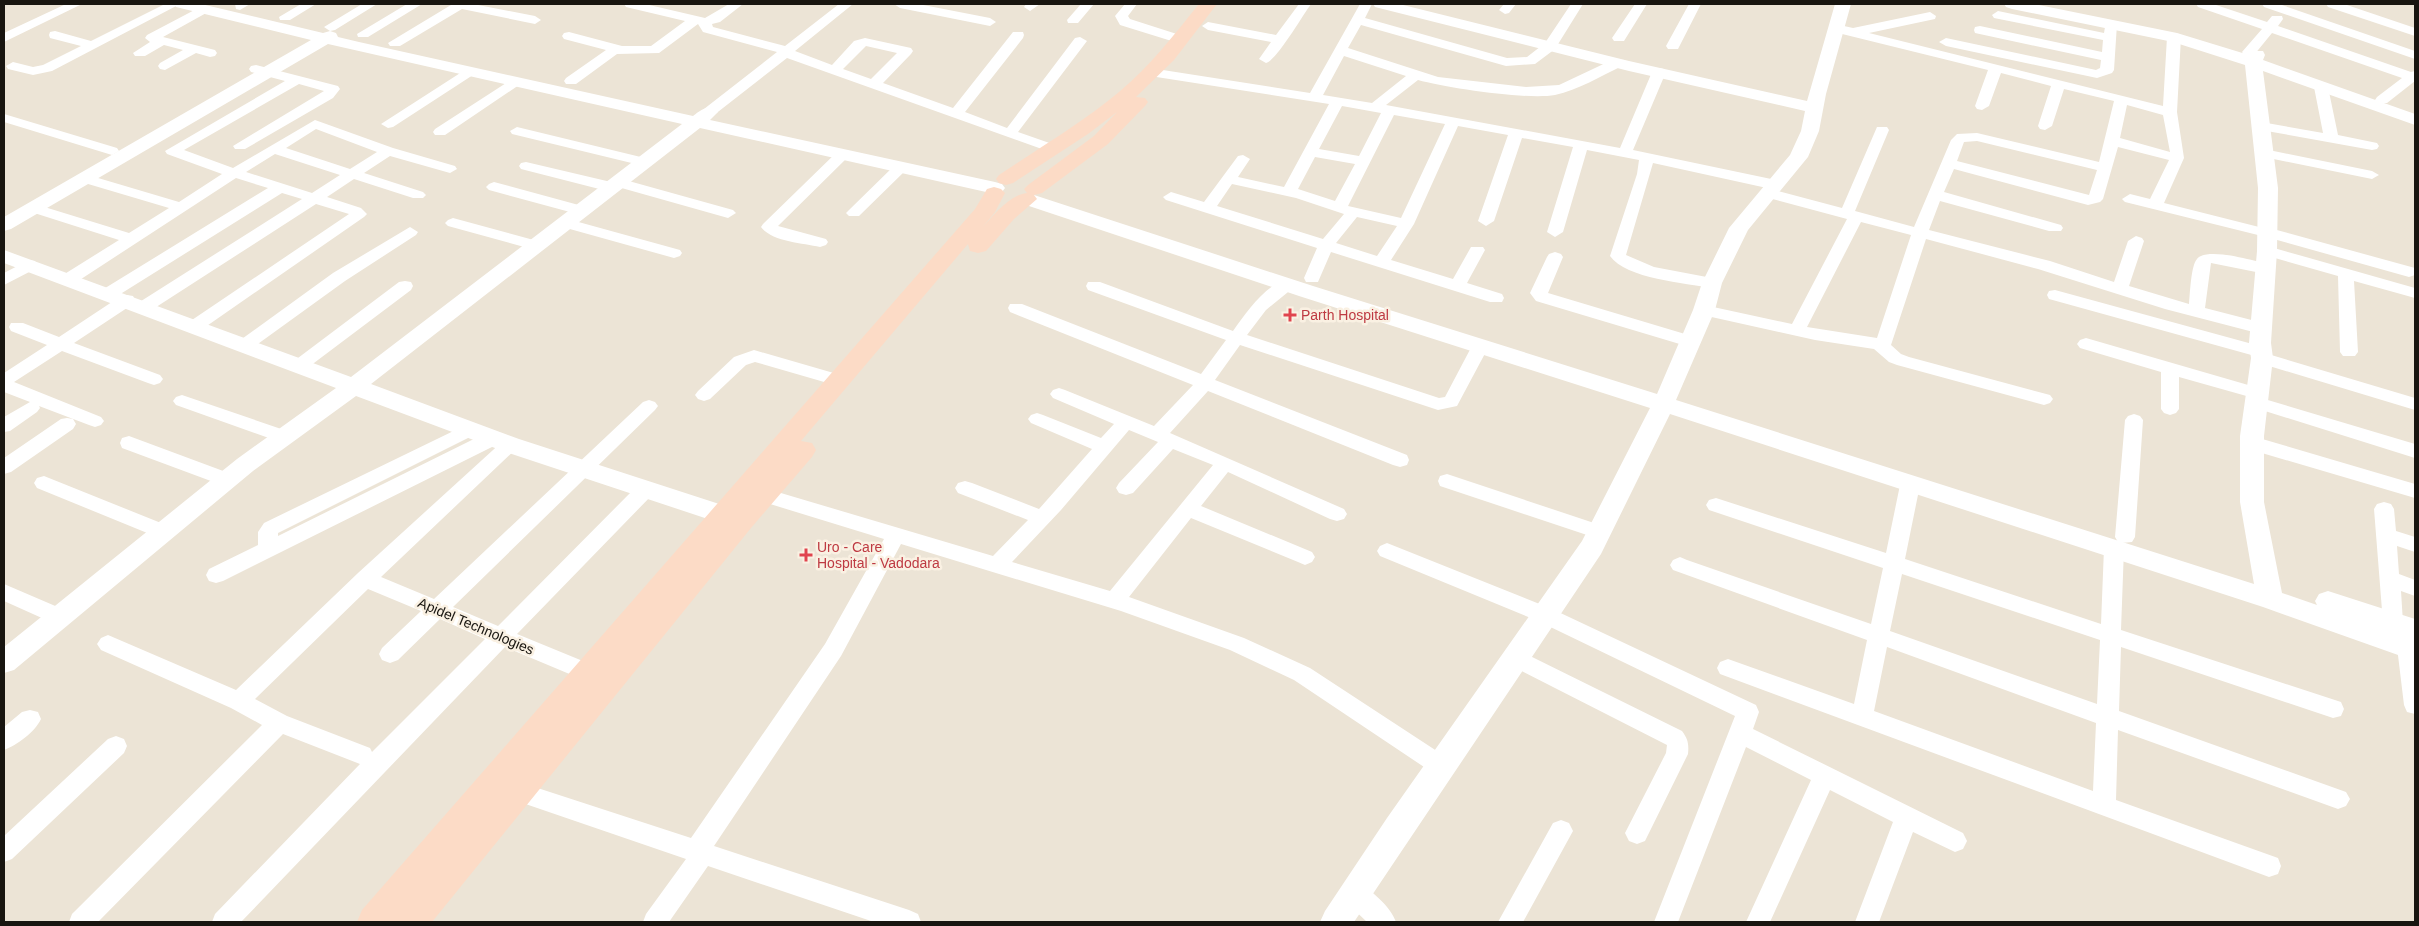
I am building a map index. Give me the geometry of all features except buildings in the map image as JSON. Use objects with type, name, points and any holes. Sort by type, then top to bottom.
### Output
[{"type":"main road","points":[[374,922],[505,787],[732,518],[838,380],[984,212],[999,185],[1053,149],[1157,74],[1178,39],[1208,4]]},
{"type":"main road","points":[[410,922],[587,672],[732,518],[764,495],[1006,214],[1101,140],[1157,74],[1208,26],[1224,4]]},
{"type":"main road","points":[[999,185],[1005,201],[1031,194]]},
{"type":"street","points":[[8,32],[76,4]]},
{"type":"street","points":[[12,66],[33,71],[47,68],[174,4]]},
{"type":"street","points":[[182,4],[327,32],[363,34],[396,43],[571,81],[843,154],[999,185]]},
{"type":"street","points":[[238,4],[285,16],[327,32],[468,72],[702,117],[999,185]]},
{"type":"street","points":[[285,16],[310,4]]},
{"type":"street","points":[[4,214],[112,151],[261,70],[371,4]]},
{"type":"street","points":[[363,34],[416,4]]},
{"type":"street","points":[[396,43],[460,4],[535,20]]},
{"type":"street","points":[[630,4],[700,21],[715,19],[737,4]]},
{"type":"street","points":[[4,662],[227,480],[354,386],[847,4]]},
{"type":"street","points":[[900,4],[990,22]]},
{"type":"street","points":[[1073,20],[1088,4]]},
{"type":"street","points":[[1131,4],[1121,16],[1125,22],[1178,39]]},
{"type":"street","points":[[1266,59],[1305,4]]},
{"type":"street","points":[[1314,99],[1366,4]]},
{"type":"street","points":[[1356,20],[1506,62],[1530,61],[1550,46],[1577,4]]},
{"type":"street","points":[[1619,38],[1641,4]]},
{"type":"street","points":[[1673,46],[1695,4]]},
{"type":"street","points":[[1336,922],[1592,547],[1666,397],[1704,310],[1712,283],[1739,228],[1799,157],[1810,131],[1814,108],[1844,30],[1843,4]]},
{"type":"street","points":[[2012,4],[2049,6],[2170,30],[2253,56],[2415,112]]},
{"type":"street","points":[[2202,4],[2414,76]]},
{"type":"street","points":[[2268,4],[2290,7],[2415,55]]},
{"type":"street","points":[[2332,4],[2361,8],[2415,32]]},
{"type":"street","points":[[1392,5],[1617,63],[1814,108]]},
{"type":"street","points":[[2049,6],[2111,31]]},
{"type":"street","points":[[2269,589],[2252,502],[2252,443],[2255,397],[2262,355],[2261,328],[2267,246],[2268,188],[2253,56],[2270,26],[2290,7]]},
{"type":"street","points":[[204,9],[152,36],[154,40],[210,53]]},
{"type":"street","points":[[1998,15],[2111,31],[2174,37],[2253,56],[2322,87],[2415,120]]},
{"type":"street","points":[[1844,30],[1930,16]]},
{"type":"street","points":[[569,36],[618,49],[654,50],[700,21]]},
{"type":"street","points":[[700,21],[708,29],[785,51],[1053,149]]},
{"type":"street","points":[[1208,26],[1281,40]]},
{"type":"street","points":[[1844,30],[2170,112]]},
{"type":"street","points":[[1980,30],[2108,57]]},
{"type":"street","points":[[1946,42],[2098,74],[2107,70],[2111,31]]},
{"type":"street","points":[[55,35],[92,45]]},
{"type":"street","points":[[956,114],[1018,35]]},
{"type":"street","points":[[2155,205],[2177,158],[2170,112],[2174,37]]},
{"type":"street","points":[[1010,133],[1080,41]]},
{"type":"street","points":[[140,53],[161,42]]},
{"type":"street","points":[[834,70],[859,44],[865,42],[906,51],[874,84]]},
{"type":"street","points":[[165,66],[194,49]]},
{"type":"street","points":[[571,81],[618,49]]},
{"type":"street","points":[[1340,50],[1437,81],[1526,91],[1552,91],[1564,88],[1617,63]]},
{"type":"street","points":[[1982,106],[1996,68]]},
{"type":"street","points":[[4,225],[261,70],[334,89],[328,95],[240,146]]},
{"type":"street","points":[[388,124],[468,72]]},
{"type":"street","points":[[1625,152],[1659,72]]},
{"type":"street","points":[[1157,74],[1384,108],[1516,134],[1647,156],[1773,189],[1851,214],[2044,265],[2120,289],[2261,328]]},
{"type":"street","points":[[1312,278],[1326,246],[1346,210],[1384,108],[1416,75]]},
{"type":"street","points":[[2382,100],[2414,76]]},
{"type":"street","points":[[172,151],[298,79]]},
{"type":"street","points":[[440,132],[514,82]]},
{"type":"street","points":[[2044,126],[2059,83]]},
{"type":"street","points":[[2322,87],[2331,138]]},
{"type":"street","points":[[1949,163],[2093,200],[2097,197],[2113,141],[2121,99]]},
{"type":"street","points":[[1294,194],[1289,188],[1337,102]]},
{"type":"street","points":[[4,118],[112,151]]},
{"type":"street","points":[[1382,261],[1406,224],[1453,122]]},
{"type":"street","points":[[68,280],[234,172],[315,124],[388,151],[450,169]]},
{"type":"street","points":[[2261,126],[2372,146]]},
{"type":"street","points":[[517,130],[644,162]]},
{"type":"street","points":[[1797,330],[1851,214],[1882,130]]},
{"type":"street","points":[[1486,221],[1516,134]]},
{"type":"street","points":[[1704,310],[1797,330],[1878,344],[1884,342],[1920,232],[1958,140],[1962,137],[1970,136],[2105,168]]},
{"type":"street","points":[[2113,141],[2177,158]]},
{"type":"street","points":[[144,142],[316,197],[356,211],[358,214],[195,326]]},
{"type":"street","points":[[1555,232],[1581,144]]},
{"type":"street","points":[[274,149],[418,195]]},
{"type":"street","points":[[126,300],[316,197],[388,151]]},
{"type":"street","points":[[1309,152],[1364,161]]},
{"type":"street","points":[[2264,153],[2372,175]]},
{"type":"street","points":[[820,242],[776,232],[769,227],[843,154]]},
{"type":"street","points":[[1647,156],[1644,174],[1618,256],[1631,266],[1712,283]]},
{"type":"street","points":[[1207,208],[1243,159]]},
{"type":"street","points":[[526,166],[614,184],[728,213]]},
{"type":"street","points":[[854,213],[901,167]]},
{"type":"street","points":[[83,178],[181,207]]},
{"type":"street","points":[[1229,179],[1406,224]]},
{"type":"street","points":[[4,383],[126,300],[281,186]]},
{"type":"street","points":[[494,187],[674,253]]},
{"type":"street","points":[[1031,194],[1312,278],[1666,397],[1910,486],[2119,543],[2269,589],[2393,623],[2413,642],[2415,705]]},
{"type":"street","points":[[1031,194],[1288,284],[1480,346],[1666,397],[1916,473],[2119,543]]},
{"type":"street","points":[[1936,196],[2055,228]]},
{"type":"street","points":[[1171,197],[1326,246],[1382,261],[1496,298]]},
{"type":"street","points":[[2130,199],[2155,205],[2346,274],[2415,294]]},
{"type":"street","points":[[33,208],[131,239]]},
{"type":"street","points":[[453,223],[535,245]]},
{"type":"street","points":[[245,345],[339,277],[410,232]]},
{"type":"street","points":[[2120,289],[2136,241]]},
{"type":"street","points":[[2196,311],[2203,261],[2267,246],[2409,272]]},
{"type":"street","points":[[1456,286],[1477,250]]},
{"type":"street","points":[[4,256],[502,441],[732,518]]},
{"type":"street","points":[[1555,256],[1538,293],[1542,297],[1689,341]]},
{"type":"street","points":[[4,280],[29,265]]},
{"type":"street","points":[[2346,274],[2349,352]]},
{"type":"street","points":[[1126,488],[1260,306],[1288,284]]},
{"type":"street","points":[[300,365],[405,286]]},
{"type":"street","points":[[1094,286],[1237,338],[1438,404],[1451,402],[1480,346]]},
{"type":"street","points":[[2056,295],[2262,355],[2415,404]]},
{"type":"street","points":[[1016,308],[1400,460]]},
{"type":"street","points":[[17,327],[154,379]]},
{"type":"street","points":[[1878,344],[1895,358],[1903,361],[2044,399]]},
{"type":"street","points":[[2086,344],[2170,369],[2415,451]]},
{"type":"street","points":[[704,395],[740,361],[754,356],[838,380]]},
{"type":"street","points":[[2170,369],[2170,409]]},
{"type":"street","points":[[4,383],[94,421]]},
{"type":"street","points":[[1059,394],[1225,463],[1338,514]]},
{"type":"street","points":[[4,398],[67,424],[4,467]]},
{"type":"street","points":[[182,401],[283,438]]},
{"type":"street","points":[[390,654],[582,468],[649,406]]},
{"type":"street","points":[[4,426],[31,408]]},
{"type":"street","points":[[1037,419],[1104,447]]},
{"type":"street","points":[[2104,806],[2110,636],[2134,420]]},
{"type":"street","points":[[997,565],[1042,518],[1126,422]]},
{"type":"street","points":[[268,550],[268,532],[271,528],[470,429]]},
{"type":"street","points":[[216,575],[502,441]]},
{"type":"street","points":[[239,701],[365,579],[502,441]]},
{"type":"street","points":[[129,443],[227,480]]},
{"type":"street","points":[[2252,443],[2415,491]]},
{"type":"street","points":[[1114,601],[1225,463]]},
{"type":"street","points":[[1447,481],[1599,532]]},
{"type":"street","points":[[44,483],[164,532]]},
{"type":"street","points":[[1862,716],[1910,486]]},
{"type":"street","points":[[965,488],[1042,518]]},
{"type":"street","points":[[224,922],[646,489]]},
{"type":"street","points":[[764,495],[1114,601],[1237,644],[1302,674],[1441,766]]},
{"type":"street","points":[[1716,505],[2334,709]]},
{"type":"street","points":[[1188,509],[1305,557]]},
{"type":"street","points":[[2384,509],[2393,623]]},
{"type":"street","points":[[655,922],[833,650],[896,534]]},
{"type":"street","points":[[2386,535],[2415,545]]},
{"type":"street","points":[[1387,551],[1546,615],[1748,712],[1666,922]]},
{"type":"street","points":[[1680,565],[2338,799]]},
{"type":"street","name":"Apidel Technologies","points":[[365,579],[587,672]]},
{"type":"street","points":[[2390,579],[2415,588]]},
{"type":"street","points":[[2269,589],[2413,642]]},
{"type":"street","points":[[4,592],[60,617]]},
{"type":"street","points":[[108,644],[239,701],[279,723],[362,755]]},
{"type":"street","points":[[1516,658],[1674,738],[1678,743],[1677,754],[1637,833]]},
{"type":"street","points":[[1728,668],[2269,866]]},
{"type":"street","points":[[4,740],[30,719]]},
{"type":"street","points":[[81,922],[279,723]]},
{"type":"street","points":[[1740,733],[1825,774],[1955,841]]},
{"type":"street","points":[[4,851],[116,746]]},
{"type":"street","points":[[1758,922],[1825,774]]},
{"type":"street","points":[[505,787],[909,922]]},
{"type":"street","points":[[1867,922],[1907,817]]},
{"type":"street","points":[[1510,922],[1561,831]]},
{"type":"street","points":[[1355,894],[1384,922]]},
{"type":"place","name":"Parth Hospital","points":[[1290,315]]},
{"type":"place","name":"Uro - Care Hospital - Vadodara","points":[[806,555]]}]
